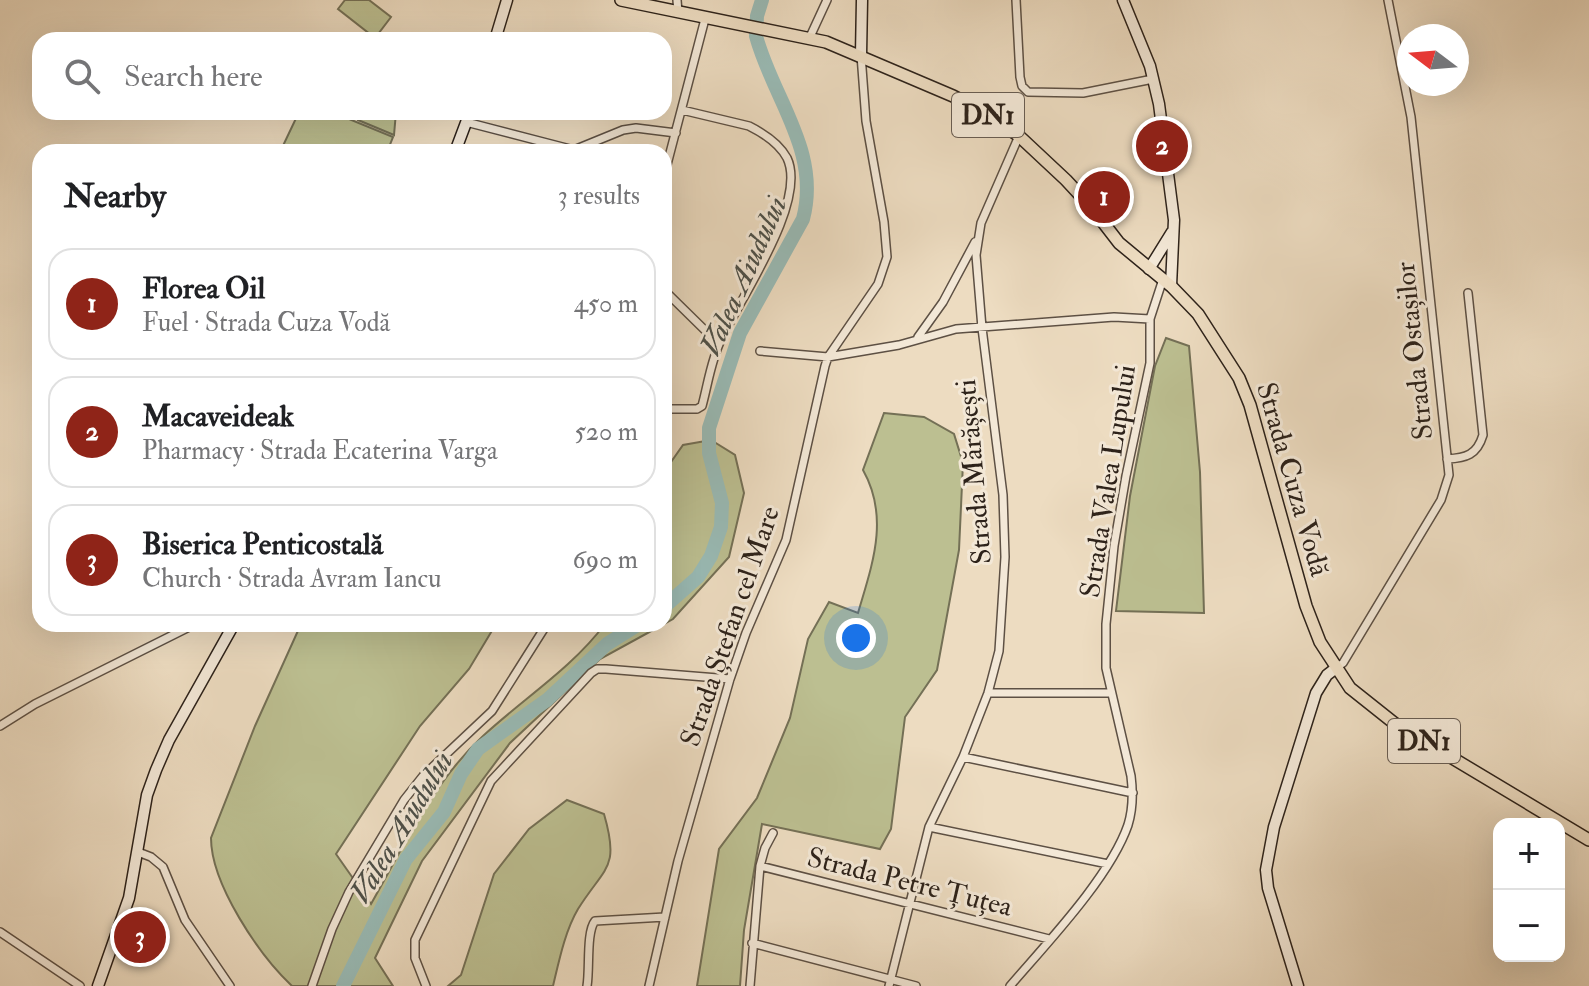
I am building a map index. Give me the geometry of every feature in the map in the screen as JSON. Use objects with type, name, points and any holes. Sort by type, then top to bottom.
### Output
[{"type":"main road","points":[[497,32],[507,0]]},
{"type":"main road","name":"DN1","points":[[621,0],[705,19]]},
{"type":"main road","points":[[861,55],[862,0]]},
{"type":"main road","points":[[1123,0],[1153,79],[1172,195],[1174,230],[1167,283]]},
{"type":"main road","name":"Strada Cuza Vodă","points":[[705,19],[809,39],[861,55],[966,102],[1019,136],[1077,191],[1119,243],[1167,283],[1213,333],[1239,378],[1260,436],[1306,606],[1320,642],[1350,688],[1394,723],[1589,840]]},
{"type":"main road","points":[[458,144],[467,120]]},
{"type":"main road","points":[[1149,269],[1174,230]]},
{"type":"main road","points":[[98,986],[129,898],[147,795],[156,770],[175,728],[229,632]]},
{"type":"main road","points":[[1298,986],[1268,888],[1266,870],[1274,827],[1316,693],[1327,675],[1336,668]]},
{"type":"street","points":[[677,0],[678,13]]},
{"type":"street","points":[[809,39],[827,0]]},
{"type":"street","points":[[1016,0],[1020,77],[1022,86],[1028,92],[1083,93],[1153,79]]},
{"type":"street","name":"Strada Ostașilor","points":[[1336,668],[1343,663],[1441,500],[1449,475],[1411,117],[1388,0]]},
{"type":"street","points":[[672,147],[705,19]]},
{"type":"street","name":"Strada Ștefan cel Mare","points":[[649,986],[695,798],[730,679],[786,540],[828,357],[878,284],[887,257],[866,121],[861,55]]},
{"type":"street","points":[[672,409],[697,409],[702,406],[719,344],[782,223],[792,184],[786,157],[759,131],[682,110]]},
{"type":"street","points":[[478,120],[555,144]]},
{"type":"street","points":[[589,144],[623,130],[653,129],[676,133]]},
{"type":"street","name":"Strada Mărășești","points":[[890,983],[929,827],[963,757],[988,693],[999,651],[1005,557],[1003,495],[982,328],[977,238],[993,191],[1019,136]]},
{"type":"street","points":[[916,339],[943,302],[977,238]]},
{"type":"street","name":"Strada Valea Lupului","points":[[1010,986],[1108,864],[1129,823],[1133,793],[1111,693],[1105,644],[1126,476],[1150,363],[1150,319],[1167,283]]},
{"type":"street","points":[[1447,459],[1468,456],[1476,451],[1483,435],[1468,293]]},
{"type":"street","points":[[672,298],[719,344]]},
{"type":"street","points":[[760,351],[828,357],[899,345],[947,331],[1114,317],[1150,319]]},
{"type":"street","points":[[0,726],[35,704],[179,632]]},
{"type":"street","points":[[312,986],[349,892],[404,800],[423,776],[492,711],[542,632]]},
{"type":"street","points":[[426,986],[415,958],[415,940],[484,792],[505,763],[597,669],[730,679]]},
{"type":"street","points":[[988,693],[1111,693]]},
{"type":"street","points":[[963,757],[1133,793]]},
{"type":"street","points":[[929,827],[1108,864]]},
{"type":"street","points":[[750,986],[760,866],[773,833]]},
{"type":"street","points":[[138,852],[151,857],[163,867],[185,920],[230,986]]},
{"type":"street","name":"Strada Petre Țuțea","points":[[760,866],[1049,939]]},
{"type":"street","points":[[587,986],[589,930],[595,921],[665,917]]},
{"type":"street","points":[[0,932],[80,986]]},
{"type":"street","points":[[752,943],[890,983],[916,986]]},
{"type":"green space","points":[[345,0],[369,0],[391,17],[380,32],[367,32],[338,9]]},
{"type":"green space","points":[[295,120],[352,120],[393,137],[390,144],[284,144]]},
{"type":"green space","points":[[358,120],[395,120],[394,135]]},
{"type":"green space","points":[[1166,338],[1189,346],[1200,472],[1204,613],[1116,611],[1130,496],[1155,366]]},
{"type":"green space","points":[[884,413],[924,417],[954,434],[963,463],[959,550],[937,670],[905,717],[891,829],[880,849],[762,824],[744,930],[740,986],[697,986],[719,849],[757,798],[790,718],[808,639],[829,602],[858,613],[873,559],[877,524],[876,506],[863,470]]},
{"type":"green space","points":[[711,440],[735,455],[744,493],[729,557],[672,620],[672,461],[683,445]]},
{"type":"green space","points":[[297,632],[491,632],[469,669],[420,726],[336,854],[371,904],[434,794],[483,736],[562,669],[598,632],[649,632],[600,659],[510,743],[422,861],[375,958],[393,986],[292,986],[265,956],[239,918],[219,876],[211,838],[255,726]]},
{"type":"green space","points":[[567,800],[604,814],[609,832],[610,857],[602,875],[573,918],[553,986],[448,986],[461,975],[494,874],[529,829]]},
{"type":"waterway","name":"Valea Aiudului","points":[[672,600],[698,577],[711,556],[721,527],[722,503],[709,453],[709,428],[740,333],[803,219],[807,194],[801,148],[756,36],[762,0]]},
{"type":"waterway","name":"Valea Aiudului","points":[[343,986],[406,859],[444,812],[461,774],[478,749],[547,700],[607,644],[626,632]]},
{"type":"place","name":"Macaveideak","points":[[1162,146]]},
{"type":"place","name":"Florea Oil","points":[[1104,197]]},
{"type":"place","name":"Biserica Penticostală","points":[[140,937]]}]
